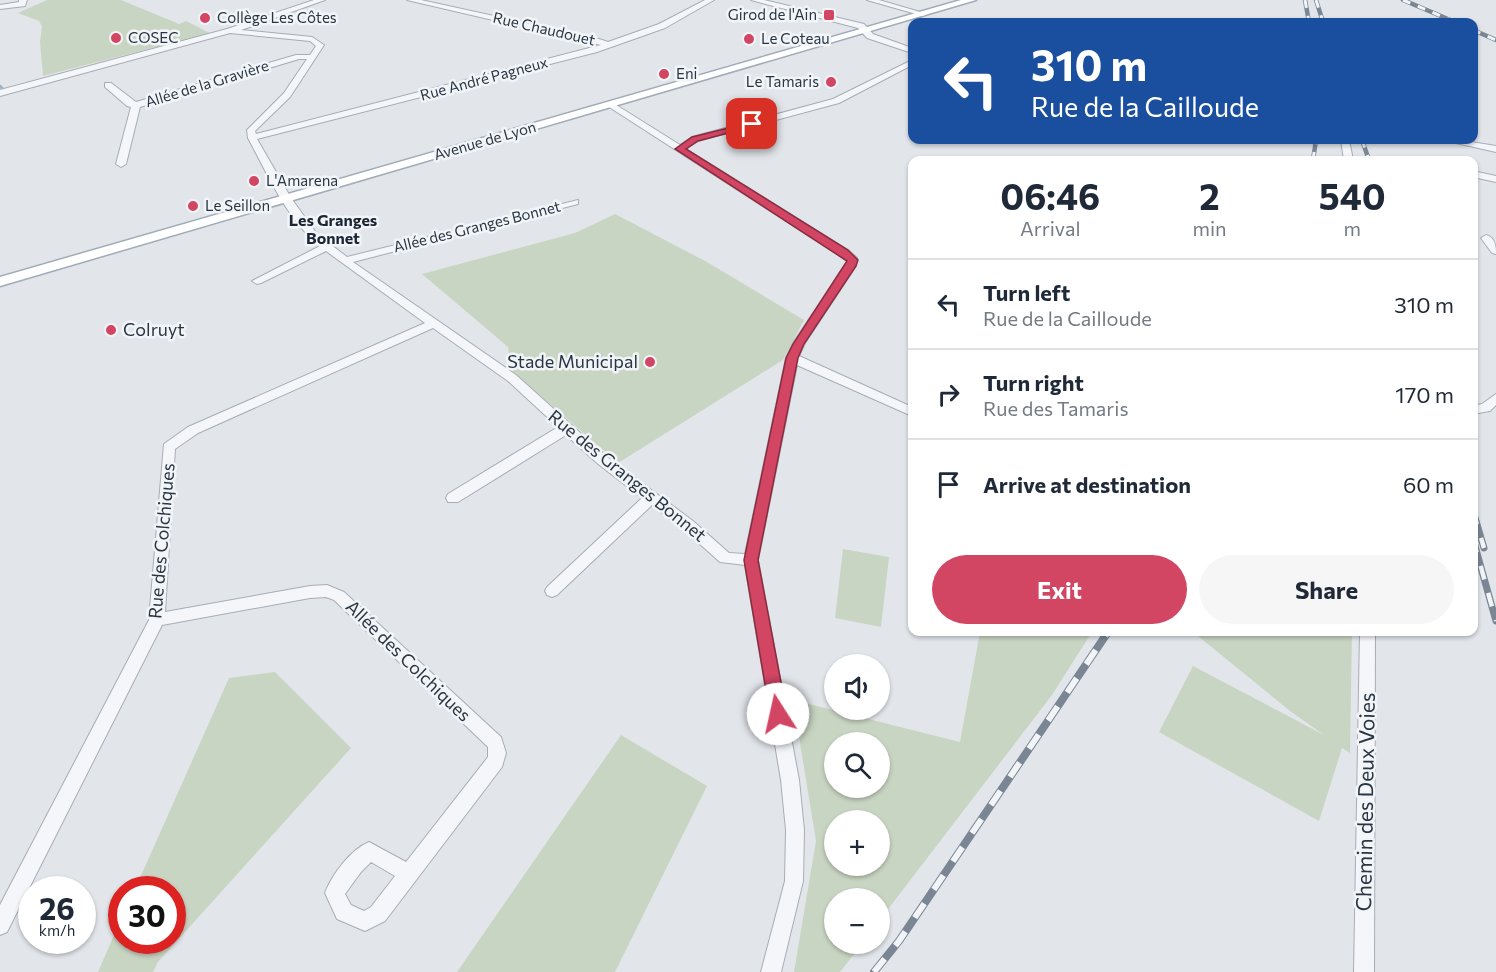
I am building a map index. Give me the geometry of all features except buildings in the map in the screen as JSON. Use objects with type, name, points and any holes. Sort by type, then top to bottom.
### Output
[{"type":"main road","name":"Avenue de Lyon","points":[[909,18],[971,0]]},
{"type":"main road","name":"Avenue de Lyon","points":[[0,282],[908,18]]},
{"type":"street","points":[[0,3],[7,0]]},
{"type":"street","points":[[0,8],[22,4],[23,0]]},
{"type":"street","points":[[0,98],[4,92],[230,31],[321,0]]},
{"type":"street","name":"Rue Chaudouet","points":[[411,0],[599,41],[607,45]]},
{"type":"street","name":"Rue André Pagneux","points":[[252,138],[418,97],[607,45],[662,26],[710,0]]},
{"type":"street","points":[[755,0],[846,21],[866,30],[870,36],[908,50]]},
{"type":"street","points":[[871,0],[923,14]]},
{"type":"street","points":[[230,31],[312,39],[321,45],[287,95],[251,130],[252,138]]},
{"type":"street","name":"Allée de la Gravière","points":[[108,85],[130,104],[136,105],[299,57],[313,57]]},
{"type":"street","points":[[679,149],[695,139],[836,101],[908,64]]},
{"type":"street","points":[[121,164],[136,105]]},
{"type":"street","points":[[610,105],[844,252],[852,260],[851,266],[792,358],[751,560],[790,780],[795,830],[794,881],[771,972]]},
{"type":"street","name":"Rue des Granges Bonnet","points":[[252,138],[286,199],[313,236],[344,261],[512,378],[602,460],[652,497],[725,558],[751,560]]},
{"type":"street","points":[[1469,144],[1496,149]]},
{"type":"street","points":[[1478,175],[1496,179]]},
{"type":"street","name":"Allée des Granges Bonnet","points":[[344,261],[575,201]]},
{"type":"street","points":[[1486,238],[1496,252]]},
{"type":"street","points":[[257,281],[327,247]]},
{"type":"street","name":"Rue des Colchiques","points":[[0,926],[157,620],[169,447],[193,430],[433,324]]},
{"type":"street","points":[[792,358],[908,410]]},
{"type":"street","points":[[1478,409],[1486,408],[1496,398]]},
{"type":"street","points":[[453,498],[567,428]]},
{"type":"street","points":[[552,591],[652,497]]},
{"type":"street","name":"Allée des Colchiques","points":[[157,620],[310,592],[327,591],[339,596],[495,743],[498,753],[496,761],[409,874]]},
{"type":"street","name":"Chemin des Deux Voies","points":[[1364,972],[1367,636]]},
{"type":"green space","name":"COSEC","points":[[47,0],[121,0],[179,24],[186,21],[210,33],[43,76],[40,42],[42,26],[39,21],[18,13]]},
{"type":"green space","points":[[615,214],[707,262],[804,320],[783,360],[618,463],[511,370],[508,347],[422,274],[575,233]]},
{"type":"green space","points":[[843,549],[889,557],[881,627],[835,618]]},
{"type":"green space","points":[[979,636],[1089,636],[1052,695],[890,907],[890,888],[824,888],[824,954],[854,954],[840,972],[794,972],[816,841],[793,700],[824,708],[824,720],[873,720],[960,742]]},
{"type":"green space","points":[[1198,636],[1352,636],[1350,753],[1342,748],[1319,821],[1159,732],[1193,666],[1324,735],[1290,711]]},
{"type":"green space","points":[[275,672],[351,748],[186,931],[186,876],[141,876],[229,678]]},
{"type":"green space","points":[[621,735],[707,786],[615,972],[457,972]]},
{"type":"green space","points":[[108,949],[108,954],[165,954],[153,972],[98,972]]},
{"type":"railway","points":[[1305,0],[1308,18]]},
{"type":"railway","points":[[1316,0],[1322,18]]},
{"type":"railway","points":[[1403,0],[1446,18]]},
{"type":"railway","points":[[1478,32],[1496,40]]},
{"type":"railway","points":[[1314,156],[1315,144]]},
{"type":"railway","points":[[1363,144],[1368,156]]},
{"type":"railway","points":[[1478,528],[1484,548]]},
{"type":"railway","points":[[1478,557],[1496,621]]},
{"type":"railway","points":[[874,972],[899,941],[1105,636]]},
{"type":"place","name":"Girod de l'Ain","points":[[829,15]]},
{"type":"place","name":"Collège Les Côtes","points":[[205,18]]},
{"type":"place","name":"COSEC","points":[[116,38]]},
{"type":"place","name":"Le Coteau","points":[[749,39]]},
{"type":"place","name":"Eni","points":[[664,74]]},
{"type":"place","name":"Le Tamaris","points":[[831,82]]},
{"type":"place","name":"L'Amarena","points":[[254,181]]},
{"type":"place","name":"Le Seillon","points":[[193,206]]},
{"type":"place","name":"Colruyt","points":[[111,330]]},
{"type":"place","name":"Stade Municipal","points":[[650,362]]},
{"type":"district","name":"Les Granges Bonnet","points":[[333,229]]},
{"type":"route","points":[[752,124],[695,139],[679,149],[844,252],[852,260],[851,266],[792,358],[751,560],[778,714]]}]
